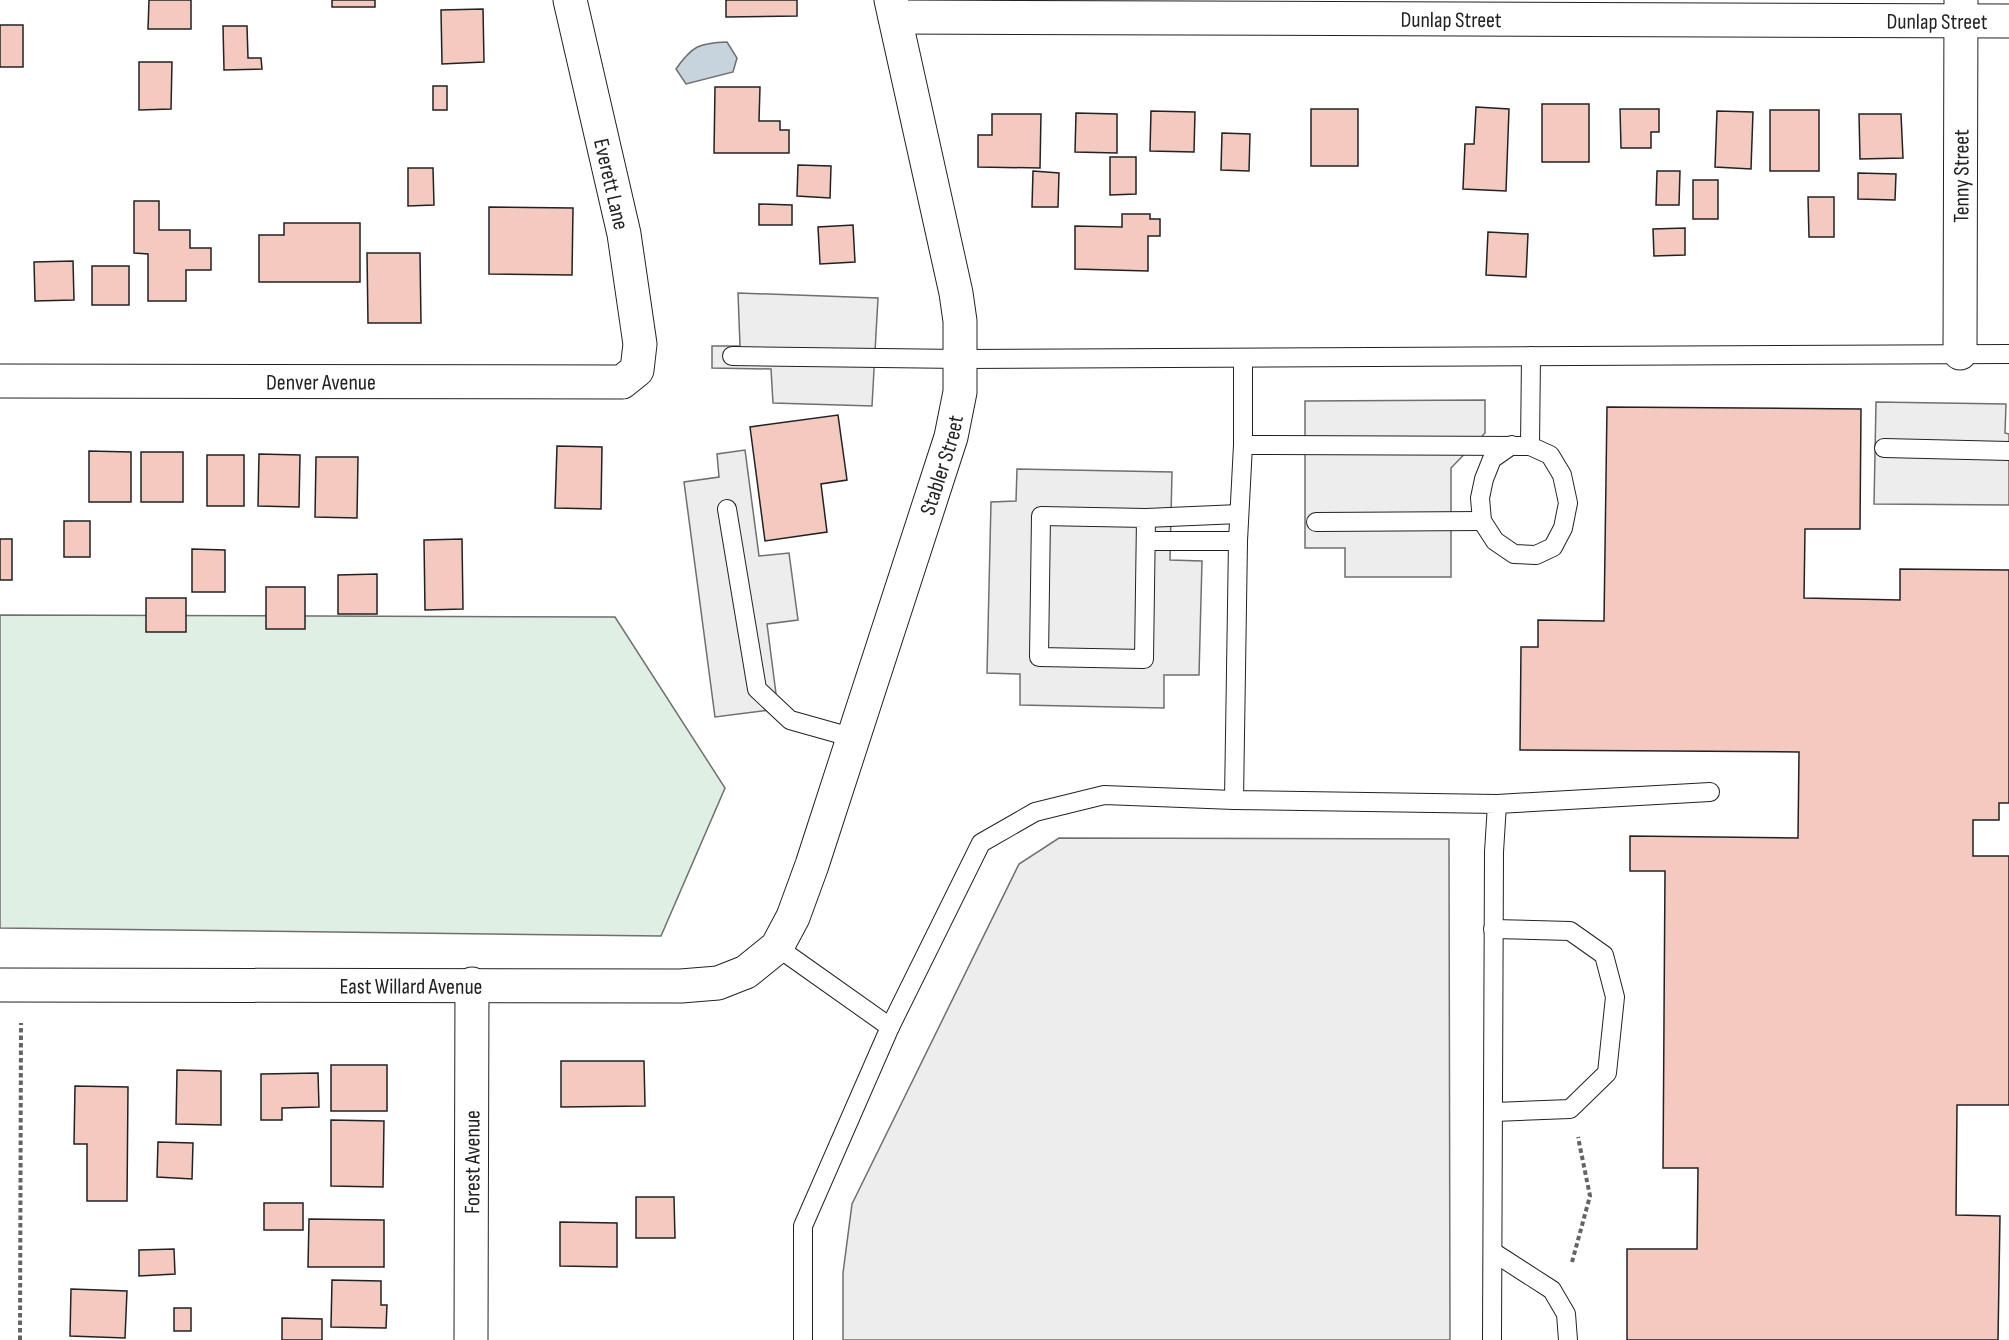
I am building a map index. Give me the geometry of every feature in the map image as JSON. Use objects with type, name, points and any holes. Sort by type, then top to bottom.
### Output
[{"type":"street","name":"Everett Lane","points":[[570,0],[624,234],[640,344],[637,370]]},
{"type":"street","name":"Dunlap Street","points":[[893,8],[1961,11],[2009,21]]},
{"type":"street","name":"Stabler Street","points":[[793,917],[854,738],[951,438],[960,392],[960,321],[956,293],[893,8]]},
{"type":"street","name":"Tenny Street","points":[[1960,354],[1961,11]]},
{"type":"street","name":"Denver Avenue","points":[[0,381],[622,382],[637,370]]},
{"type":"street","name":"East Willard Avenue","points":[[0,985],[681,986],[718,982],[746,972],[777,947],[793,917]]},
{"type":"street","name":"Forest Avenue","points":[[471,1340],[472,984]]},
{"type":"lane","points":[[732,356],[960,359],[2009,354]]},
{"type":"lane","points":[[1521,446],[1531,356]]},
{"type":"lane","points":[[1234,800],[1243,358]]},
{"type":"lane","points":[[1243,445],[1521,446],[1550,455],[1562,475],[1568,503],[1563,528],[1553,546],[1536,555],[1514,554],[1495,541],[1482,521],[1480,498],[1484,478],[1492,459],[1521,446]]},
{"type":"lane","points":[[1884,448],[2009,451]]},
{"type":"lane","points":[[727,509],[757,690],[790,720],[854,738]]},
{"type":"lane","points":[[1146,518],[1143,659],[1039,657],[1041,516],[1146,518],[1239,514]]},
{"type":"lane","points":[[1316,522],[1482,521]]},
{"type":"lane","points":[[1146,541],[1238,541]]},
{"type":"lane","points":[[802,1340],[802,1226],[890,1027],[981,843],[1035,812],[1104,795],[1234,800],[1497,804],[1710,792]]},
{"type":"lane","points":[[1492,1340],[1494,852],[1497,804]]},
{"type":"lane","points":[[1494,929],[1570,931],[1604,955],[1615,997],[1606,1073],[1570,1109],[1494,1112]]},
{"type":"lane","points":[[777,947],[890,1027]]},
{"type":"lane","points":[[1492,1252],[1552,1290],[1566,1314],[1568,1340]]},
{"type":"path","points":[[20,1340],[20,1023],[32,1023]]},
{"type":"path","points":[[1572,1262],[1590,1196],[1578,1136]]},
{"type":"green space","points":[[0,615],[615,617],[725,788],[661,936],[0,928]]},
{"type":"shaded area","points":[[727,42],[737,58],[733,72],[686,84],[676,69],[687,55],[697,47],[709,43]]},
{"type":"shaded area","points":[[738,293],[878,298],[872,406],[773,403],[771,369],[712,368],[712,346],[740,346]]},
{"type":"shaded area","points":[[1485,400],[1485,433],[1451,468],[1451,577],[1345,577],[1345,548],[1305,548],[1305,401]]},
{"type":"shaded area","points":[[1876,402],[2006,404],[2005,433],[2009,434],[2009,505],[1874,504]]},
{"type":"shaded area","points":[[745,450],[759,556],[789,553],[798,620],[767,624],[778,709],[715,717],[684,482],[719,477],[717,454]]},
{"type":"shaded area","points":[[1017,469],[1172,472],[1170,560],[1202,561],[1199,675],[1164,675],[1164,708],[1020,705],[1020,674],[987,673],[991,502],[1016,501]]},
{"type":"shaded area","points":[[1059,838],[1449,839],[1450,1340],[843,1340],[843,1273],[852,1204],[1019,864]]},
{"type":"building","points":[[149,0],[191,0],[191,29],[148,29]]},
{"type":"building","points":[[332,0],[375,0],[375,7],[332,7]]},
{"type":"building","points":[[726,0],[797,0],[797,16],[726,17]]},
{"type":"building","points":[[483,9],[484,62],[442,64],[441,10]]},
{"type":"building","points":[[0,25],[23,25],[23,67],[0,67]]},
{"type":"building","points":[[223,26],[247,26],[248,58],[261,58],[262,69],[224,70]]},
{"type":"building","points":[[139,62],[172,62],[171,109],[139,110]]},
{"type":"building","points":[[433,86],[447,86],[447,110],[433,110]]},
{"type":"building","points":[[715,87],[760,87],[759,121],[780,121],[780,130],[789,130],[789,153],[714,153]]},
{"type":"building","points":[[1542,104],[1589,104],[1589,162],[1542,162]]},
{"type":"building","points":[[1476,107],[1509,109],[1506,191],[1463,189],[1465,144],[1474,144]]},
{"type":"building","points":[[1311,109],[1358,109],[1358,166],[1311,166]]},
{"type":"building","points":[[1620,109],[1659,109],[1659,132],[1651,132],[1651,148],[1621,148]]},
{"type":"building","points":[[1770,110],[1819,110],[1819,171],[1770,171]]},
{"type":"building","points":[[1151,111],[1195,112],[1194,152],[1150,151]]},
{"type":"building","points":[[1717,111],[1753,112],[1751,169],[1715,167]]},
{"type":"building","points":[[1076,113],[1117,114],[1117,153],[1075,152]]},
{"type":"building","points":[[992,114],[1041,114],[1040,168],[978,167],[978,135],[992,135]]},
{"type":"building","points":[[1859,114],[1901,114],[1903,158],[1860,159]]},
{"type":"building","points":[[1222,133],[1250,134],[1249,171],[1221,170]]},
{"type":"building","points":[[1110,157],[1136,157],[1136,194],[1110,195]]},
{"type":"building","points":[[798,165],[831,166],[830,198],[797,196]]},
{"type":"building","points":[[408,168],[433,168],[434,205],[408,206]]},
{"type":"building","points":[[1033,171],[1059,173],[1058,207],[1032,207]]},
{"type":"building","points":[[1657,171],[1680,171],[1679,205],[1656,205]]},
{"type":"building","points":[[1858,173],[1896,174],[1895,200],[1858,199]]},
{"type":"building","points":[[1693,180],[1718,180],[1718,219],[1693,219]]},
{"type":"building","points":[[1808,197],[1834,197],[1834,237],[1809,237]]},
{"type":"building","points":[[134,201],[159,201],[159,230],[190,230],[190,248],[211,248],[211,270],[186,270],[186,301],[148,301],[148,254],[134,253]]},
{"type":"building","points":[[759,204],[792,205],[792,225],[759,225]]},
{"type":"building","points":[[489,207],[573,208],[572,275],[489,274]]},
{"type":"building","points":[[1122,214],[1150,214],[1150,219],[1160,219],[1160,236],[1148,236],[1148,271],[1075,269],[1075,226],[1122,227]]},
{"type":"building","points":[[284,223],[360,223],[360,282],[259,282],[259,235],[284,235]]},
{"type":"building","points":[[853,225],[855,262],[820,264],[818,227]]},
{"type":"building","points":[[1685,228],[1685,255],[1654,256],[1653,229]]},
{"type":"building","points":[[1488,232],[1528,234],[1526,277],[1486,275]]},
{"type":"building","points":[[367,253],[420,253],[421,323],[368,323]]},
{"type":"building","points":[[73,261],[74,300],[35,301],[34,262]]},
{"type":"building","points":[[92,266],[129,266],[129,305],[92,305]]},
{"type":"building","points":[[1607,407],[1861,409],[1860,529],[1805,529],[1804,598],[1900,600],[1900,569],[2009,570],[2009,803],[1999,803],[1999,820],[1973,820],[1973,856],[2009,856],[2009,1105],[1957,1105],[1956,1215],[2000,1216],[1998,1340],[1627,1340],[1627,1249],[1697,1249],[1698,1168],[1663,1168],[1665,871],[1630,871],[1630,836],[1798,838],[1799,752],[1520,750],[1521,647],[1538,647],[1538,620],[1604,621]]},
{"type":"building","points":[[838,415],[847,480],[821,484],[827,532],[765,541],[750,427]]},
{"type":"building","points":[[557,446],[602,447],[601,509],[555,508]]},
{"type":"building","points":[[89,451],[131,452],[131,502],[89,502]]},
{"type":"building","points":[[141,452],[183,452],[183,502],[141,502]]},
{"type":"building","points":[[259,454],[300,455],[299,507],[258,506]]},
{"type":"building","points":[[207,455],[244,455],[244,506],[207,506]]},
{"type":"building","points":[[316,457],[358,457],[357,518],[315,517]]},
{"type":"building","points":[[64,521],[90,521],[90,557],[64,557]]},
{"type":"building","points":[[0,539],[12,539],[12,580],[0,580]]},
{"type":"building","points":[[462,539],[463,609],[425,610],[424,540]]},
{"type":"building","points":[[192,549],[225,550],[225,592],[192,592]]},
{"type":"building","points":[[377,574],[377,614],[338,614],[338,575]]},
{"type":"building","points":[[266,587],[305,587],[305,629],[266,629]]},
{"type":"building","points":[[146,598],[186,598],[186,632],[146,632]]},
{"type":"building","points":[[561,1061],[644,1061],[645,1106],[561,1107]]},
{"type":"building","points":[[331,1065],[387,1065],[387,1111],[331,1111]]},
{"type":"building","points":[[177,1070],[221,1071],[221,1125],[176,1124]]},
{"type":"building","points":[[318,1073],[319,1107],[282,1108],[282,1120],[261,1120],[261,1074]]},
{"type":"building","points":[[75,1086],[128,1087],[127,1201],[87,1201],[87,1144],[74,1144]]},
{"type":"building","points":[[331,1120],[384,1121],[383,1187],[331,1186]]},
{"type":"building","points":[[158,1142],[193,1143],[192,1179],[157,1177]]},
{"type":"building","points":[[636,1197],[674,1197],[675,1238],[636,1238]]},
{"type":"building","points":[[264,1203],[303,1203],[303,1230],[264,1230]]},
{"type":"building","points":[[309,1219],[384,1220],[384,1267],[308,1267]]},
{"type":"building","points":[[560,1222],[617,1223],[617,1267],[560,1266]]},
{"type":"building","points":[[174,1249],[175,1274],[139,1276],[139,1250]]},
{"type":"building","points":[[332,1280],[381,1281],[381,1305],[387,1305],[386,1328],[331,1327]]},
{"type":"building","points":[[71,1289],[127,1291],[125,1338],[70,1336]]},
{"type":"building","points":[[174,1308],[191,1308],[191,1331],[174,1331]]},
{"type":"building","points":[[282,1318],[322,1319],[322,1340],[282,1340]]}]
